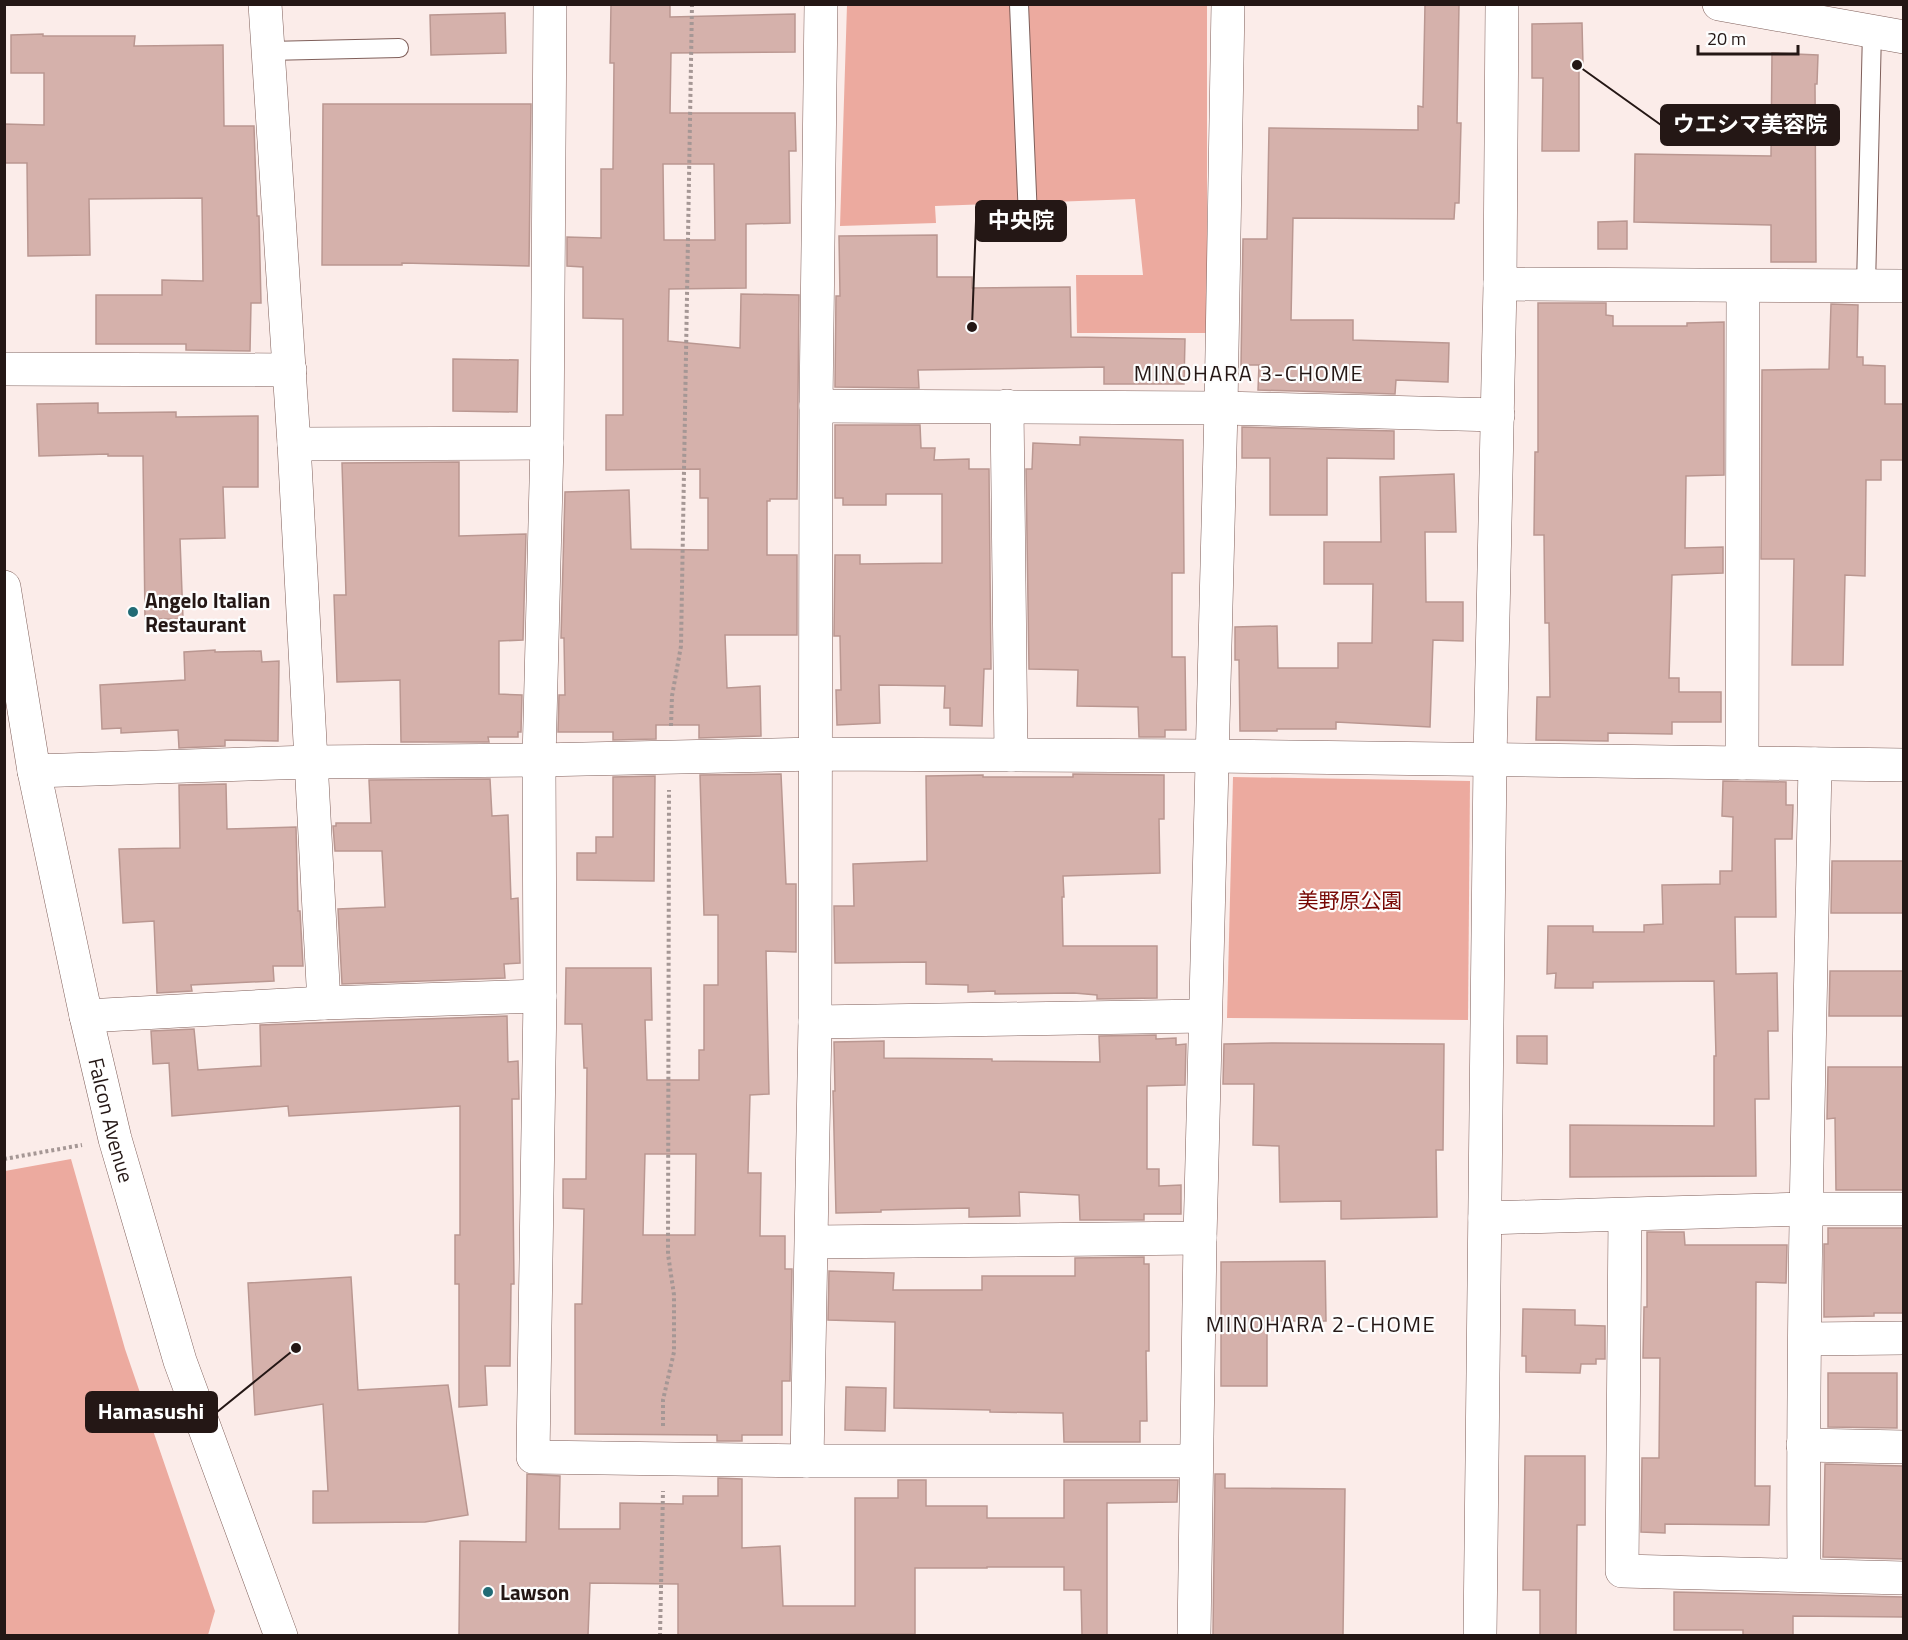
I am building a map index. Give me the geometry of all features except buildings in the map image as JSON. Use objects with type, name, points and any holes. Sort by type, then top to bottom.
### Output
[{"type":"street","points":[[265,4],[290,370],[324,1003]]},
{"type":"street","points":[[550,4],[547,443],[539,760],[540,996],[533,1457],[807,1461],[1196,1461]]},
{"type":"street","points":[[807,1461],[815,1022],[816,406],[821,4]]},
{"type":"street","points":[[1194,1635],[1200,1238],[1221,408],[1228,4]]},
{"type":"street","points":[[1480,1635],[1502,4]]},
{"type":"street","points":[[1719,4],[1888,34]]},
{"type":"street","points":[[1500,284],[1904,286]]},
{"type":"street","points":[[1742,763],[1743,286]]},
{"type":"street","points":[[4,369],[290,370]]},
{"type":"street","points":[[816,406],[1221,408],[1498,415]]},
{"type":"street","points":[[1008,406],[1011,754]]},
{"type":"street","points":[[294,444],[547,443]]},
{"type":"street","name":"Falcon Avenue","points":[[4,587],[34,771],[86,1016],[115,1139],[180,1361],[281,1635]]},
{"type":"street","points":[[34,771],[311,762],[816,754],[1211,756],[1904,765]]},
{"type":"street","points":[[1804,1575],[1806,1209],[1815,764]]},
{"type":"street","points":[[86,1016],[324,1003],[540,996]]},
{"type":"street","points":[[815,1022],[1205,1016]]},
{"type":"street","points":[[1485,1218],[1806,1209],[1904,1209]]},
{"type":"street","points":[[1625,1215],[1622,1570],[1904,1578]]},
{"type":"street","points":[[812,1242],[1200,1238]]},
{"type":"street","points":[[1805,1339],[1904,1338]]},
{"type":"street","points":[[1803,1444],[1904,1448]]},
{"type":"lane","points":[[1019,4],[1028,218]]},
{"type":"lane","points":[[1866,286],[1888,34]]},
{"type":"lane","points":[[268,51],[399,48]]},
{"type":"path","points":[[660,1635],[663,1400],[674,1352],[674,1295],[668,1254],[670,757],[672,696],[681,646],[692,4]]},
{"type":"path","points":[[4,1158],[115,1139]]},
{"type":"green space","points":[[847,5],[1207,5],[1207,333],[1077,333],[1076,275],[1143,275],[1135,199],[935,206],[936,223],[840,226]]},
{"type":"green space","name":"美野原公園","points":[[1233,777],[1470,781],[1468,1020],[1227,1018]]},
{"type":"green space","points":[[71,1159],[125,1349],[215,1611],[208,1635],[5,1635],[5,1171]]},
{"type":"place","name":"ウエシマ美容院","points":[[1577,65]]},
{"type":"place","name":"中央院","points":[[972,327]]},
{"type":"place","name":"Angelo Italian Restaurant","points":[[133,612]]},
{"type":"place","name":"Hamasushi","points":[[296,1348]]},
{"type":"place","name":"Lawson","points":[[488,1592]]},
{"type":"district","name":"MINOHARA 3-CHOME","points":[[1249,373]]},
{"type":"district","name":"MINOHARA 2-CHOME","points":[[1321,1324]]}]
